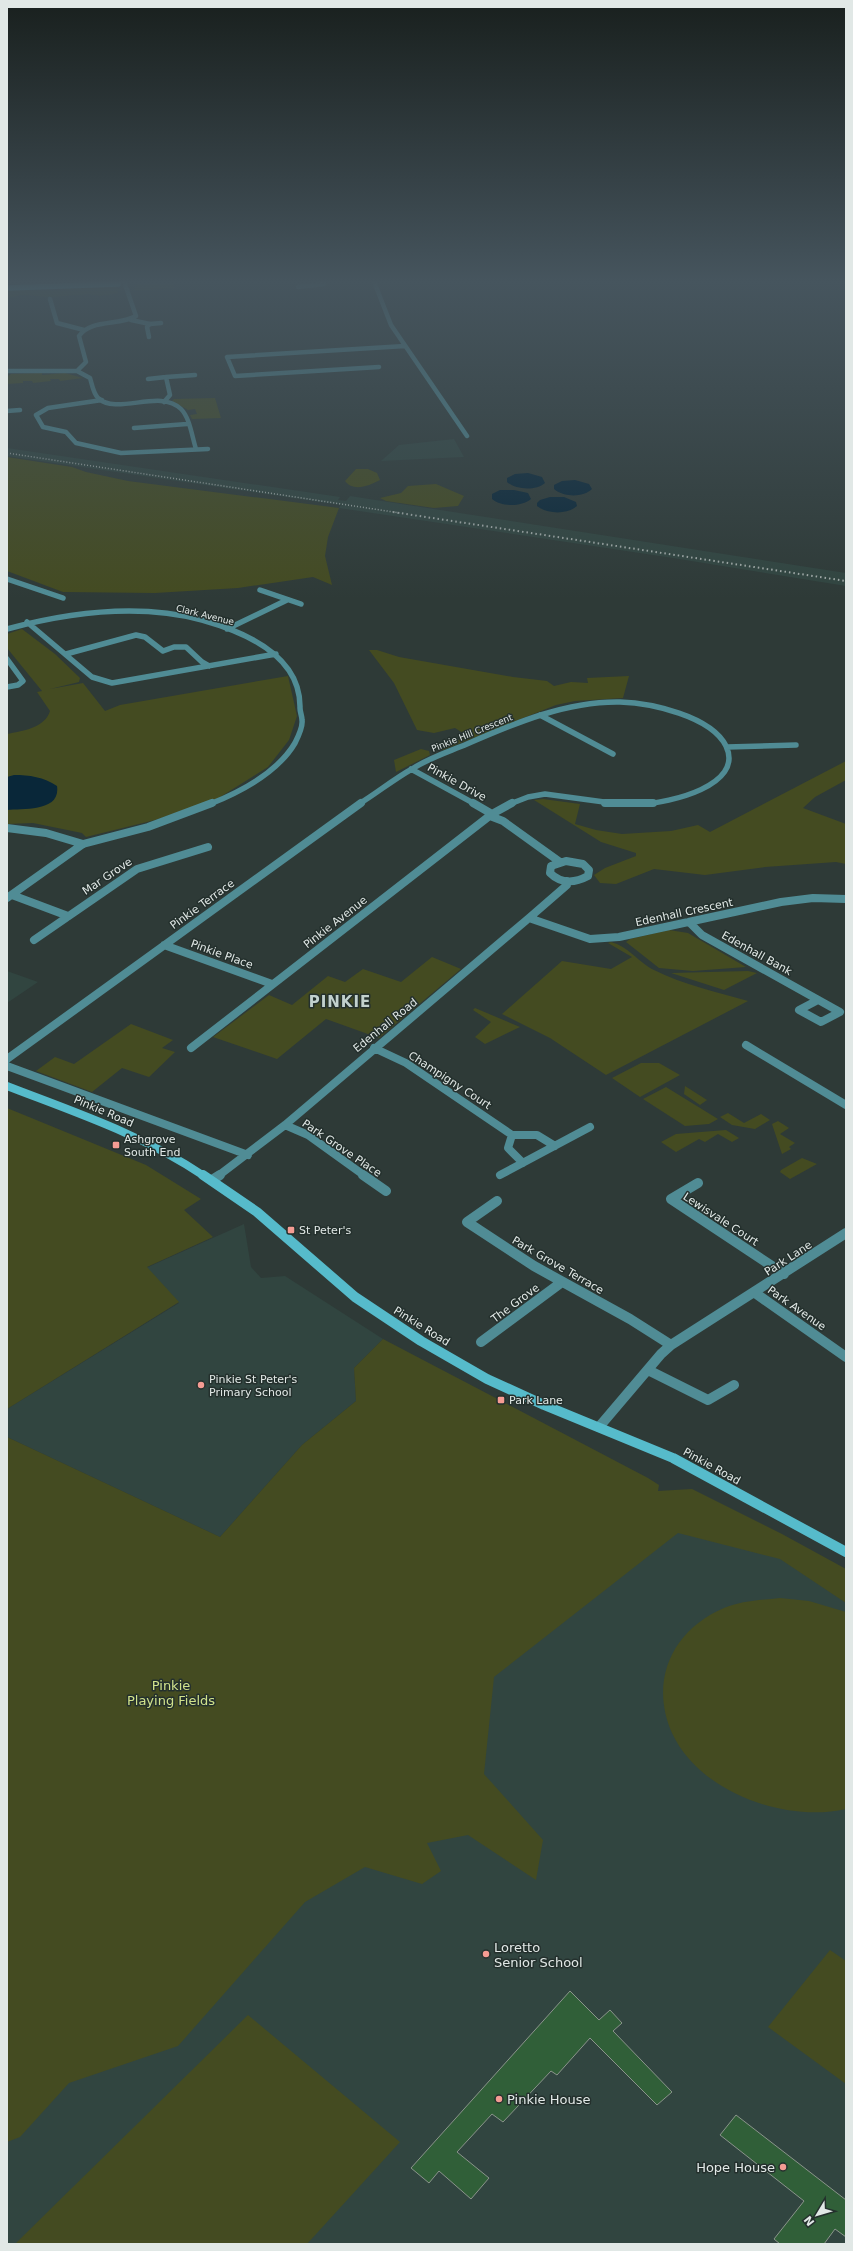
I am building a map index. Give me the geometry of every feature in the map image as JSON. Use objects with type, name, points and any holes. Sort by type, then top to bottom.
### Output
[{"type":"main road","name":"Pinkie Road","points":[[7,1086],[110,1125],[184,1162],[257,1212],[355,1297],[421,1341],[487,1379],[673,1458],[846,1552]]},
{"type":"street","points":[[94,389],[96,396],[102,400]]},
{"type":"street","points":[[164,402],[170,395],[169,389]]},
{"type":"street","points":[[435,389],[467,436]]},
{"type":"street","points":[[196,449],[180,408],[164,402],[123,403],[102,400],[87,404],[50,408],[39,411],[36,415],[43,427],[66,432],[76,443],[121,453],[196,449],[208,448]]},
{"type":"street","points":[[7,411],[20,410]]},
{"type":"street","points":[[134,428],[187,424]]},
{"type":"street","points":[[7,579],[64,598]]},
{"type":"street","points":[[260,590],[301,604]]},
{"type":"street","points":[[227,629],[287,600]]},
{"type":"street","name":"Clark Avenue","points":[[7,629],[44,618],[112,611],[156,613],[188,618],[227,629],[253,639],[276,654],[289,668],[297,683],[302,722],[293,744],[275,766],[237,792],[196,811],[147,827],[83,844]]},
{"type":"street","points":[[27,622],[92,677],[101,681],[112,683],[276,654]]},
{"type":"street","points":[[66,654],[136,635],[145,636],[163,651],[180,645],[187,647],[201,661],[209,666]]},
{"type":"street","points":[[7,659],[23,681],[18,685],[7,687]]},
{"type":"street","name":"Pinkie Hill Crescent","points":[[411,769],[540,715],[562,708],[588,703],[623,702],[646,704],[681,714],[697,720],[719,735],[727,748]]},
{"type":"street","points":[[540,715],[613,754]]},
{"type":"street","points":[[491,815],[542,794],[594,802],[628,805],[676,799],[705,788],[724,772],[729,764],[730,756],[727,748],[796,745]]},
{"type":"street","name":"Pinkie Drive","points":[[411,769],[503,821],[560,862]]},
{"type":"street","name":"Pinkie Terrace","points":[[7,1059],[351,810],[411,769]]},
{"type":"street","name":"Pinkie Avenue","points":[[191,1048],[491,815]]},
{"type":"street","points":[[7,828],[37,830],[83,844]]},
{"type":"street","points":[[9,896],[83,844]]},
{"type":"street","name":"Mar Grove","points":[[34,940],[137,869],[208,847]]},
{"type":"street","points":[[560,862],[577,862],[589,870],[588,876],[567,881],[556,878],[550,873],[551,866],[560,862]]},
{"type":"street","name":"Edenhall Road","points":[[212,1180],[248,1155],[285,1125],[529,918],[567,885],[567,881]]},
{"type":"street","points":[[9,896],[68,916]]},
{"type":"street","name":"Edenhall Crescent","points":[[529,918],[590,939],[599,940],[802,899],[846,899]]},
{"type":"street","name":"Edenhall Bank","points":[[689,922],[702,935],[818,1000]]},
{"type":"street","name":"Pinkie Place","points":[[164,945],[272,984]]},
{"type":"street","points":[[746,1045],[846,1105]]},
{"type":"street","name":"Champigny Court","points":[[374,1048],[406,1063],[512,1135]]},
{"type":"street","name":"Pinkie Road","points":[[7,1066],[248,1155]]},
{"type":"street","name":"Park Grove Place","points":[[285,1125],[308,1135],[386,1190]]},
{"type":"street","points":[[500,1175],[590,1127]]},
{"type":"street","points":[[523,1163],[508,1148],[512,1135],[537,1136],[555,1146]]},
{"type":"street","name":"Lewisvale Court","points":[[698,1183],[671,1199],[784,1274]]},
{"type":"street","name":"Park Grove Terrace","points":[[497,1201],[467,1222],[495,1242],[672,1345]]},
{"type":"street","name":"Park Lane","points":[[599,1427],[648,1370],[672,1345],[755,1294],[845,1235]]},
{"type":"street","name":"The Grove","points":[[481,1342],[562,1282]]},
{"type":"street","name":"Park Avenue","points":[[755,1294],[846,1357]]},
{"type":"street","points":[[648,1370],[708,1400],[734,1385]]},
{"type":"shaded area","points":[[454,439],[464,457],[381,461],[399,445]]},
{"type":"shaded area","points":[[7,448],[340,497],[338,500],[346,501],[350,496],[846,573],[846,586],[673,558],[339,508],[341,505],[7,456]]},
{"type":"shaded area","points":[[7,971],[38,982],[7,1003]]},
{"type":"shaded area","name":"Pinkie St Peter's Primary School","points":[[244,1224],[251,1267],[261,1278],[285,1276],[383,1339],[354,1368],[356,1401],[302,1445],[220,1537],[7,1437],[7,1409],[179,1303],[146,1268]]},
{"type":"shaded area","name":"Loretto Senior School","points":[[654,1501],[846,1582],[846,2244],[7,2244],[7,2066]]},
{"type":"green space","points":[[215,398],[221,418],[192,419],[190,415],[197,414],[195,409],[188,410],[172,401],[174,399]]},
{"type":"green space","points":[[7,457],[72,467],[86,472],[128,481],[339,508],[328,537],[325,556],[332,585],[313,577],[238,588],[155,593],[63,592],[7,571]]},
{"type":"green space","points":[[356,469],[368,469],[377,473],[380,480],[366,486],[352,486],[345,481]]},
{"type":"green space","points":[[436,484],[464,496],[458,506],[434,508],[386,501],[380,498],[401,493],[408,486]]},
{"type":"green space","points":[[22,629],[55,654],[80,678],[79,682],[50,689],[83,683],[105,711],[120,705],[288,676],[297,716],[289,740],[268,767],[217,799],[155,820],[86,837],[82,833],[33,823],[7,824],[7,734],[26,730],[38,725],[47,717],[50,711],[37,692],[42,691],[7,648],[7,634]]},
{"type":"green space","points":[[369,650],[377,650],[399,657],[513,677],[547,681],[554,686],[571,682],[588,683],[587,678],[629,676],[623,698],[575,701],[556,705],[443,750],[436,749],[436,744],[439,743],[444,746],[468,736],[455,728],[434,733],[417,730],[394,683]]},
{"type":"green space","points":[[421,749],[429,751],[430,755],[396,772],[394,760]]},
{"type":"green space","points":[[846,761],[846,780],[815,797],[803,808],[846,824],[846,864],[836,862],[765,867],[705,875],[654,869],[616,884],[600,883],[594,875],[605,868],[636,856],[636,853],[601,842],[534,800],[543,799],[580,804],[575,824],[596,830],[622,834],[671,831],[698,825],[710,832]]},
{"type":"green space","points":[[669,930],[688,933],[746,967],[693,971],[659,968],[626,942],[630,939]]},
{"type":"green space","points":[[611,942],[623,947],[648,967],[665,975],[701,988],[748,1001],[606,1075],[550,1038],[502,1014],[562,961],[611,969],[632,957],[608,943]]},
{"type":"green space","points":[[432,957],[461,969],[379,1038],[326,1019],[277,1059],[213,1037],[269,995],[292,1005],[328,976],[345,982],[363,969],[401,982]]},
{"type":"green space","points":[[748,971],[757,973],[724,990],[671,973]]},
{"type":"green space","points":[[475,1008],[520,1027],[485,1044],[475,1037],[491,1022],[473,1010]]},
{"type":"green space","points":[[131,1024],[173,1040],[162,1048],[175,1052],[149,1077],[122,1068],[92,1092],[36,1071],[55,1057],[74,1064]]},
{"type":"green space","points":[[641,1063],[659,1063],[680,1075],[640,1097],[612,1078]]},
{"type":"green space","points":[[685,1086],[707,1100],[700,1105],[684,1094]]},
{"type":"green space","points":[[666,1087],[718,1119],[709,1124],[685,1126],[643,1099]]},
{"type":"green space","points":[[7,1108],[146,1165],[201,1199],[184,1210],[213,1237],[147,1267],[179,1302],[7,1409]]},
{"type":"green space","points":[[728,1113],[744,1123],[761,1114],[770,1120],[755,1129],[732,1125],[720,1117]]},
{"type":"green space","points":[[778,1121],[789,1128],[780,1134],[795,1143],[789,1147],[791,1149],[782,1154],[772,1124]]},
{"type":"green space","points":[[726,1130],[739,1138],[732,1142],[718,1134],[705,1142],[699,1139],[676,1152],[661,1142],[676,1134]]},
{"type":"green space","points":[[802,1158],[817,1164],[790,1179],[780,1172],[781,1170]]},
{"type":"green space","name":"Pinkie Playing Fields","points":[[383,1339],[648,1478],[659,1485],[658,1491],[692,1489],[782,1534],[846,1569],[846,1603],[780,1559],[678,1533],[494,1677],[484,1774],[543,1840],[536,1880],[468,1835],[427,1843],[441,1871],[422,1884],[365,1867],[305,1902],[178,2046],[69,2083],[20,2137],[7,2142],[7,1437],[220,1537],[302,1445],[356,1401],[354,1368]]},
{"type":"green space","points":[[780,1598],[809,1601],[846,1612],[846,1809],[822,1812],[797,1811],[771,1807],[746,1798],[723,1787],[702,1772],[685,1754],[672,1733],[665,1714],[663,1695],[665,1676],[670,1659],[679,1644],[691,1630],[706,1618],[724,1608],[751,1601]]},
{"type":"green space","points":[[830,1950],[846,1961],[846,2084],[768,2027]]},
{"type":"green space","points":[[248,2015],[400,2142],[307,2244],[15,2244]]},
{"type":"water","points":[[528,473],[542,477],[545,483],[537,487],[521,488],[515,487],[507,482],[507,478],[515,474]]},
{"type":"water","points":[[575,480],[589,484],[592,489],[584,494],[568,495],[562,494],[554,489],[554,485],[562,481]]},
{"type":"water","points":[[500,490],[514,490],[528,493],[531,499],[522,504],[506,505],[500,504],[492,499],[492,494]]},
{"type":"water","points":[[550,497],[564,497],[576,502],[577,506],[568,511],[551,512],[537,506],[537,503],[540,500]]},
{"type":"water","points":[[14,775],[31,776],[47,780],[57,786],[57,794],[53,800],[40,807],[7,810],[7,777]]},
{"type":"building","name":"Pinkie House","points":[[570,1991],[599,2020],[610,2010],[622,2023],[613,2031],[672,2092],[657,2105],[590,2038],[557,2075],[551,2071],[503,2122],[492,2114],[457,2152],[489,2178],[471,2199],[439,2171],[429,2183],[411,2168]]},
{"type":"building","name":"Hope House","points":[[736,2115],[846,2200],[846,2237],[835,2229],[824,2244],[780,2244],[774,2239],[804,2201],[720,2135]]},
{"type":"railway","points":[[7,453],[400,513]]},
{"type":"railway","points":[[393,512],[846,581]]},
{"type":"place","name":"Ashgrove South End","points":[[116,1145]]},
{"type":"place","name":"St Peter's","points":[[291,1230]]},
{"type":"place","name":"Pinkie St Peter's Primary School","points":[[201,1385]]},
{"type":"place","name":"Park Lane","points":[[501,1400]]},
{"type":"place","name":"Loretto Senior School","points":[[486,1954]]},
{"type":"place","name":"Pinkie House","points":[[499,2099]]},
{"type":"place","name":"Hope House","points":[[783,2167]]},
{"type":"district","name":"PINKIE","points":[[340,1002]]}]
